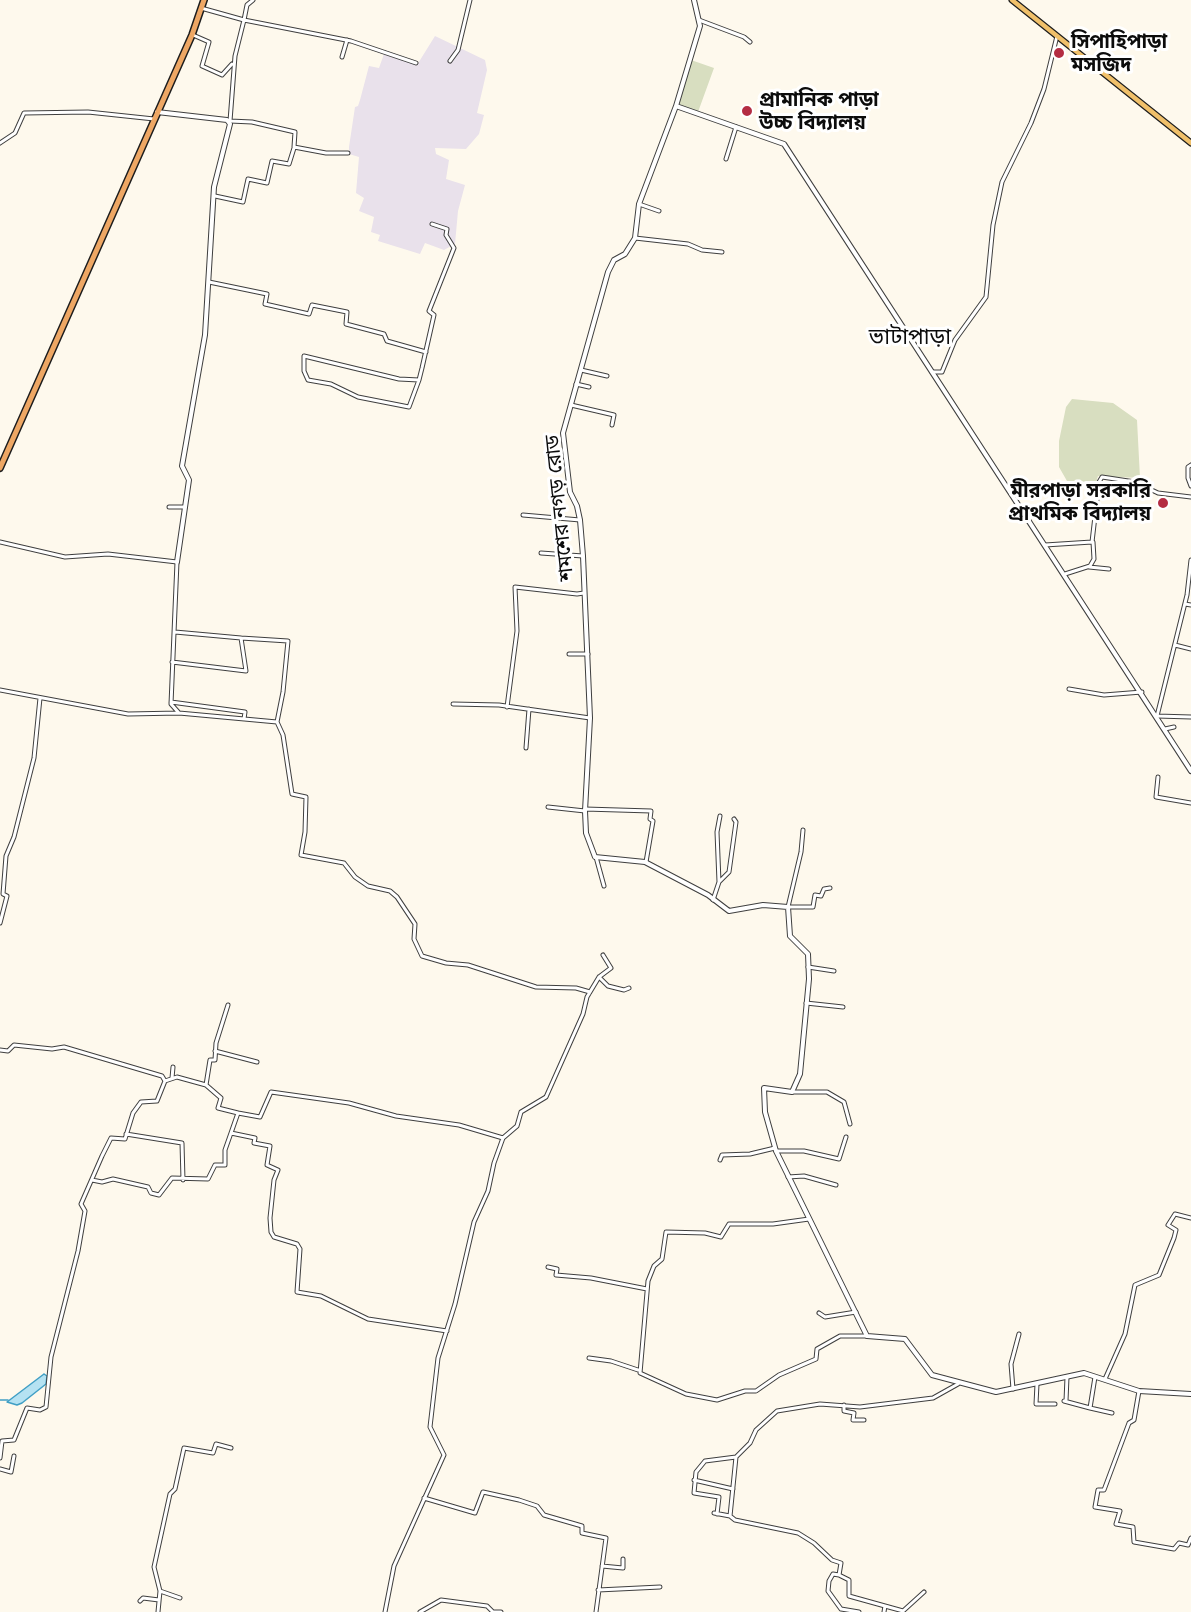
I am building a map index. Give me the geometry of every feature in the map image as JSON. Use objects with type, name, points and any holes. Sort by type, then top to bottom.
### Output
[{"type":"highway","points":[[0,468],[192,35],[204,0]]},
{"type":"main road","points":[[1012,0],[1191,143]]},
{"type":"street","points":[[178,713],[171,702],[172,662],[177,562],[189,480],[182,466],[205,335],[214,187],[230,121],[235,56],[247,5],[253,0]]},
{"type":"street","points":[[450,61],[458,50],[470,0]]},
{"type":"street","points":[[694,0],[700,26],[676,106],[639,204],[635,238],[688,244],[702,250],[722,252]]},
{"type":"street","points":[[201,8],[244,20],[347,40],[416,63]]},
{"type":"street","points":[[699,20],[744,37],[750,42]]},
{"type":"street","points":[[930,371],[937,374],[942,372],[955,340],[986,297],[993,225],[1002,182],[1031,123],[1044,88],[1057,34]]},
{"type":"street","points":[[192,35],[209,42],[202,66],[222,75],[232,64]]},
{"type":"street","points":[[342,57],[347,40]]},
{"type":"street","points":[[676,106],[784,144],[930,371],[1173,738],[1191,771]]},
{"type":"street","points":[[0,143],[15,133],[24,113],[88,112],[154,119]]},
{"type":"street","points":[[157,112],[252,122],[295,132],[290,164],[272,161],[267,183],[248,179],[243,202],[215,196]]},
{"type":"street","points":[[726,159],[738,126]]},
{"type":"street","points":[[294,147],[326,153],[348,153]]},
{"type":"street","points":[[639,204],[660,211]]},
{"type":"street","points":[[418,380],[399,379],[304,356],[304,371],[308,380],[331,384],[358,397],[410,408],[418,380],[426,352],[434,315],[429,311],[454,248],[446,235],[447,229],[432,224]]},
{"type":"street","name":"শমশের নগড় রোড","points":[[595,857],[586,833],[585,810],[590,718],[583,556],[580,520],[577,506],[570,492],[563,433],[608,272],[614,260],[625,254],[635,238]]},
{"type":"street","points":[[209,282],[267,294],[265,304],[309,314],[312,305],[347,312],[345,324],[384,334],[387,341],[426,352]]},
{"type":"street","points":[[579,370],[607,376]]},
{"type":"street","points":[[576,384],[589,387]]},
{"type":"street","points":[[571,405],[614,416],[612,425]]},
{"type":"street","points":[[1191,465],[1188,467],[1191,486]]},
{"type":"street","points":[[1089,567],[1094,559],[1092,540],[1099,482],[1102,477],[1135,482],[1158,493],[1191,497]]},
{"type":"street","points":[[169,507],[185,507]]},
{"type":"street","points":[[523,515],[580,520]]},
{"type":"street","points":[[1045,544],[1092,540]]},
{"type":"street","points":[[0,542],[65,557],[108,554],[177,562]]},
{"type":"street","points":[[541,553],[583,556]]},
{"type":"street","points":[[1157,716],[1185,604],[1191,560]]},
{"type":"street","points":[[1065,574],[1089,567],[1108,569]]},
{"type":"street","points":[[507,707],[517,631],[515,587],[584,593]]},
{"type":"street","points":[[1185,604],[1191,605]]},
{"type":"street","points":[[174,632],[288,641],[283,692],[277,722],[283,735],[292,794],[306,797],[308,808],[301,855],[344,863],[355,877],[368,886],[390,891],[397,897],[415,924],[414,939],[422,956],[446,963],[468,965],[536,987],[576,988],[590,992]]},
{"type":"street","points":[[172,662],[246,671],[241,638]]},
{"type":"street","points":[[1175,645],[1191,649]]},
{"type":"street","points":[[569,654],[588,654]]},
{"type":"street","points":[[1070,689],[1104,695],[1142,692]]},
{"type":"street","points":[[0,690],[128,714],[178,713],[277,722]]},
{"type":"street","points":[[0,923],[7,896],[3,894],[6,856],[15,837],[34,758],[40,698]]},
{"type":"street","points":[[171,702],[245,712],[244,720]]},
{"type":"street","points":[[453,704],[529,709],[590,718]]},
{"type":"street","points":[[526,748],[529,709]]},
{"type":"street","points":[[1157,716],[1191,717]]},
{"type":"street","points":[[1165,729],[1174,727]]},
{"type":"street","points":[[1158,777],[1156,797],[1191,803]]},
{"type":"street","points":[[548,807],[651,811],[652,821],[646,862]]},
{"type":"street","points":[[713,900],[718,882],[717,832],[720,816]]},
{"type":"street","points":[[718,882],[729,872],[736,822],[734,819]]},
{"type":"street","points":[[792,1092],[800,1074],[808,954],[790,936],[788,907],[801,852],[803,830]]},
{"type":"street","points":[[604,886],[595,857],[646,862],[729,911],[763,905],[813,907],[816,895],[821,896],[824,889],[830,888]]},
{"type":"street","points":[[385,1612],[394,1566],[444,1455],[430,1427],[438,1358],[474,1222],[489,1191],[494,1163],[503,1138],[517,1126],[521,1112],[546,1096],[583,1014],[590,992],[598,977],[611,968],[603,955]]},
{"type":"street","points":[[808,967],[834,971]]},
{"type":"street","points":[[598,977],[608,986],[624,990],[629,988]]},
{"type":"street","points":[[806,1003],[843,1007]]},
{"type":"street","points":[[207,1085],[210,1060],[215,1060],[215,1051],[228,1005]]},
{"type":"street","points":[[0,1050],[8,1051],[14,1044],[52,1049],[64,1047],[162,1076],[165,1081]]},
{"type":"street","points":[[215,1051],[228,1052],[257,1062]]},
{"type":"street","points":[[172,1078],[173,1067]]},
{"type":"street","points":[[0,1458],[2,1441],[14,1440],[27,1408],[40,1410],[46,1407],[51,1357],[78,1251],[85,1211],[81,1204],[111,1138],[125,1139],[135,1109],[141,1102],[157,1101],[165,1081],[172,1078],[207,1085],[221,1098],[218,1108],[260,1117],[271,1092],[349,1104],[396,1116],[459,1125],[503,1138]]},
{"type":"street","points":[[849,1124],[844,1102],[827,1092],[792,1092],[764,1088],[765,1112],[775,1149],[867,1336]]},
{"type":"street","points":[[92,1180],[102,1182],[113,1179],[148,1187],[151,1193],[159,1195],[172,1178],[208,1179],[214,1165],[225,1165],[225,1150],[238,1113]]},
{"type":"street","points":[[231,1132],[255,1138],[254,1143],[270,1146],[267,1165],[278,1170],[274,1180],[270,1218],[272,1232],[274,1237],[297,1244],[300,1249],[297,1292],[321,1296],[368,1319],[447,1331]]},
{"type":"street","points":[[126,1134],[182,1143],[183,1180]]},
{"type":"street","points":[[720,1161],[722,1155],[750,1154],[775,1149],[804,1151],[839,1159],[846,1137]]},
{"type":"street","points":[[788,1177],[804,1176],[836,1185]]},
{"type":"street","points":[[1105,1381],[1125,1334],[1135,1285],[1159,1275],[1174,1238],[1176,1230],[1168,1225],[1175,1214],[1191,1218]]},
{"type":"street","points":[[638,1370],[647,1289],[654,1266],[663,1259],[666,1232],[705,1233],[721,1237],[729,1224],[761,1222],[773,1224],[810,1219]]},
{"type":"street","points":[[548,1267],[556,1269],[556,1275],[591,1278],[647,1289]]},
{"type":"street","points":[[819,1313],[825,1317],[856,1312]]},
{"type":"street","points":[[1013,1389],[1011,1364],[1019,1334]]},
{"type":"street","points":[[589,1358],[611,1361],[638,1370],[686,1394],[717,1400],[745,1391],[756,1391],[779,1375],[816,1359],[817,1349],[840,1336],[905,1338],[932,1375],[996,1392],[1084,1373],[1139,1391],[1191,1394]]},
{"type":"street","points":[[1067,1377],[1065,1401],[1112,1413]]},
{"type":"street","points":[[1090,1408],[1095,1377]]},
{"type":"street","points":[[839,1575],[841,1563],[832,1560],[798,1533],[715,1514],[718,1497],[694,1493],[696,1472],[705,1461],[736,1457],[750,1443],[756,1430],[777,1411],[820,1404],[860,1407],[933,1398],[958,1383]]},
{"type":"street","points":[[1037,1383],[1036,1404],[1055,1404]]},
{"type":"street","points":[[1139,1391],[1134,1420],[1129,1423],[1104,1490],[1098,1490],[1095,1507],[1120,1511],[1116,1524],[1133,1527],[1134,1542],[1174,1549],[1179,1544],[1188,1545],[1191,1538]]},
{"type":"street","points":[[844,1405],[844,1411],[854,1413],[853,1420],[864,1420]]},
{"type":"street","points":[[158,1612],[160,1591],[154,1567],[170,1494],[175,1489],[184,1448],[213,1453],[216,1444],[231,1449]]},
{"type":"street","points":[[0,1468],[11,1472],[14,1456]]},
{"type":"street","points":[[730,1516],[736,1457]]},
{"type":"street","points":[[694,1480],[733,1489]]},
{"type":"street","points":[[424,1498],[475,1513],[483,1492],[537,1506],[544,1515],[582,1526],[582,1533],[606,1538],[596,1612]]},
{"type":"street","points":[[602,1566],[624,1568],[623,1560]]},
{"type":"street","points":[[859,1612],[841,1609],[828,1591],[829,1581],[833,1574],[849,1580],[849,1596],[903,1611],[924,1592]]},
{"type":"street","points":[[598,1590],[660,1587]]},
{"type":"street","points":[[160,1591],[180,1598]]},
{"type":"street","points":[[140,1601],[143,1598],[159,1600]]},
{"type":"street","points":[[420,1612],[441,1600],[488,1606],[493,1611],[501,1612]]},
{"type":"street","points":[[884,1612],[885,1606]]},
{"type":"shaded area","points":[[435,36],[485,60],[487,70],[477,113],[484,115],[479,134],[466,149],[435,148],[436,154],[449,160],[446,179],[465,185],[458,211],[455,244],[444,250],[425,243],[420,254],[378,241],[380,235],[371,232],[374,217],[359,211],[364,198],[356,193],[359,157],[349,154],[349,147],[355,107],[358,106],[369,66],[379,68],[384,54],[417,65]]},
{"type":"green space","points":[[691,60],[714,68],[698,112],[678,104]]},
{"type":"green space","points":[[1072,399],[1113,403],[1137,420],[1140,478],[1098,476],[1096,483],[1081,485],[1067,481],[1059,467],[1059,441],[1066,407]]},
{"type":"water","points":[[44,1374],[47,1376],[46,1384],[22,1403],[17,1405],[7,1402]]},
{"type":"waterway","points":[[0,1400],[8,1400]]},
{"type":"place","name":"সিপাহিপাড়া মসজিদ","points":[[1059,53]]},
{"type":"place","name":"প্রামানিক পাড়া উচ্চ বিদ্যালয়","points":[[747,111]]},
{"type":"place","name":"মীরপাড়া সরকারি প্রাথমিক বিদ্যালয়","points":[[1163,503]]},
{"type":"district","name":"ভাটাপাড়া","points":[[910,338]]}]
